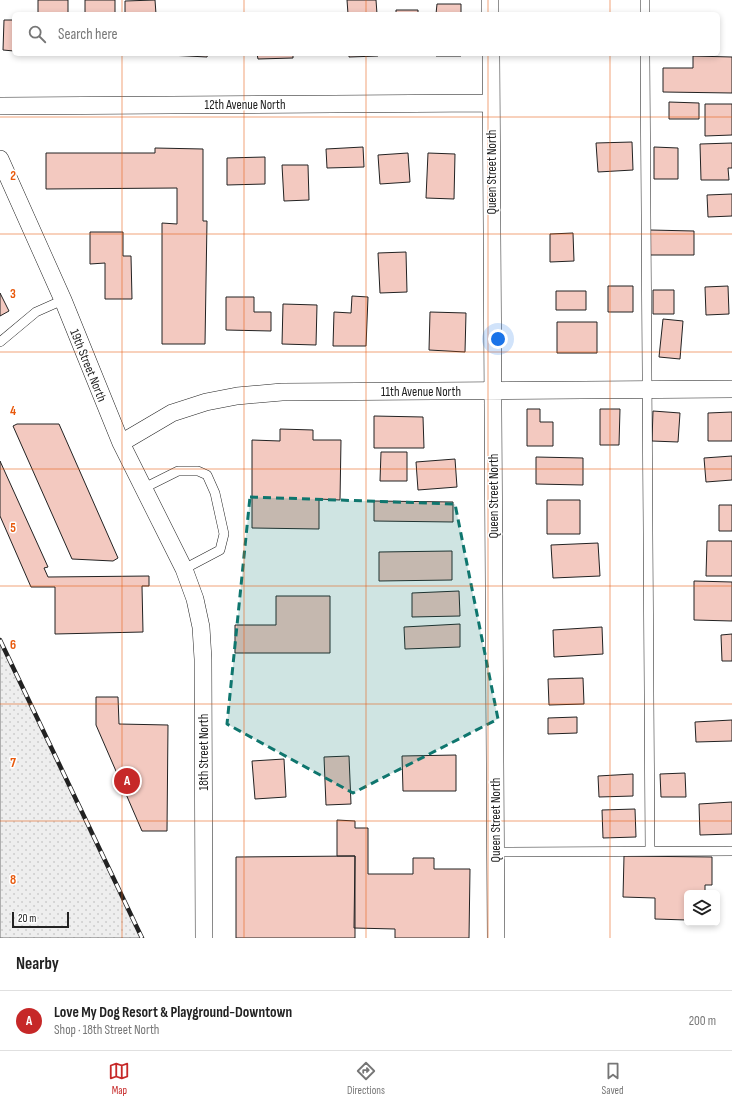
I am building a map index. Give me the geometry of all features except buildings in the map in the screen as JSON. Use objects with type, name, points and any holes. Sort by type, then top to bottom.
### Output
[{"type":"street","points":[[490,0],[490,12]]},
{"type":"street","name":"Queen Street North","points":[[491,56],[496,938]]},
{"type":"street","name":"12th Avenue North","points":[[0,106],[491,103]]},
{"type":"street","name":"19th Street North","points":[[0,159],[63,300],[121,444],[184,569]]},
{"type":"street","name":"11th Avenue North","points":[[121,444],[172,413],[206,402],[237,396],[282,392],[732,389]]},
{"type":"street","name":"18th Street North","points":[[184,569],[195,599],[201,627],[203,659],[204,938]]},
{"type":"lane","points":[[645,0],[645,12]]},
{"type":"lane","points":[[645,56],[650,851]]},
{"type":"lane","points":[[0,342],[36,312],[63,300]]},
{"type":"lane","points":[[144,488],[178,471],[198,471],[207,475],[215,493],[224,534],[220,550],[184,569]]},
{"type":"lane","points":[[495,852],[732,850]]},
{"type":"highlighted area","points":[[250,497],[455,504],[498,719],[353,793],[227,724]]},
{"type":"shaded area","points":[[0,640],[142,938],[0,938]]},
{"type":"railway","points":[[0,640],[142,938]]},
{"type":"place","name":"Love My Dog Resort & Playground-Downtown","points":[[127,781]]}]
